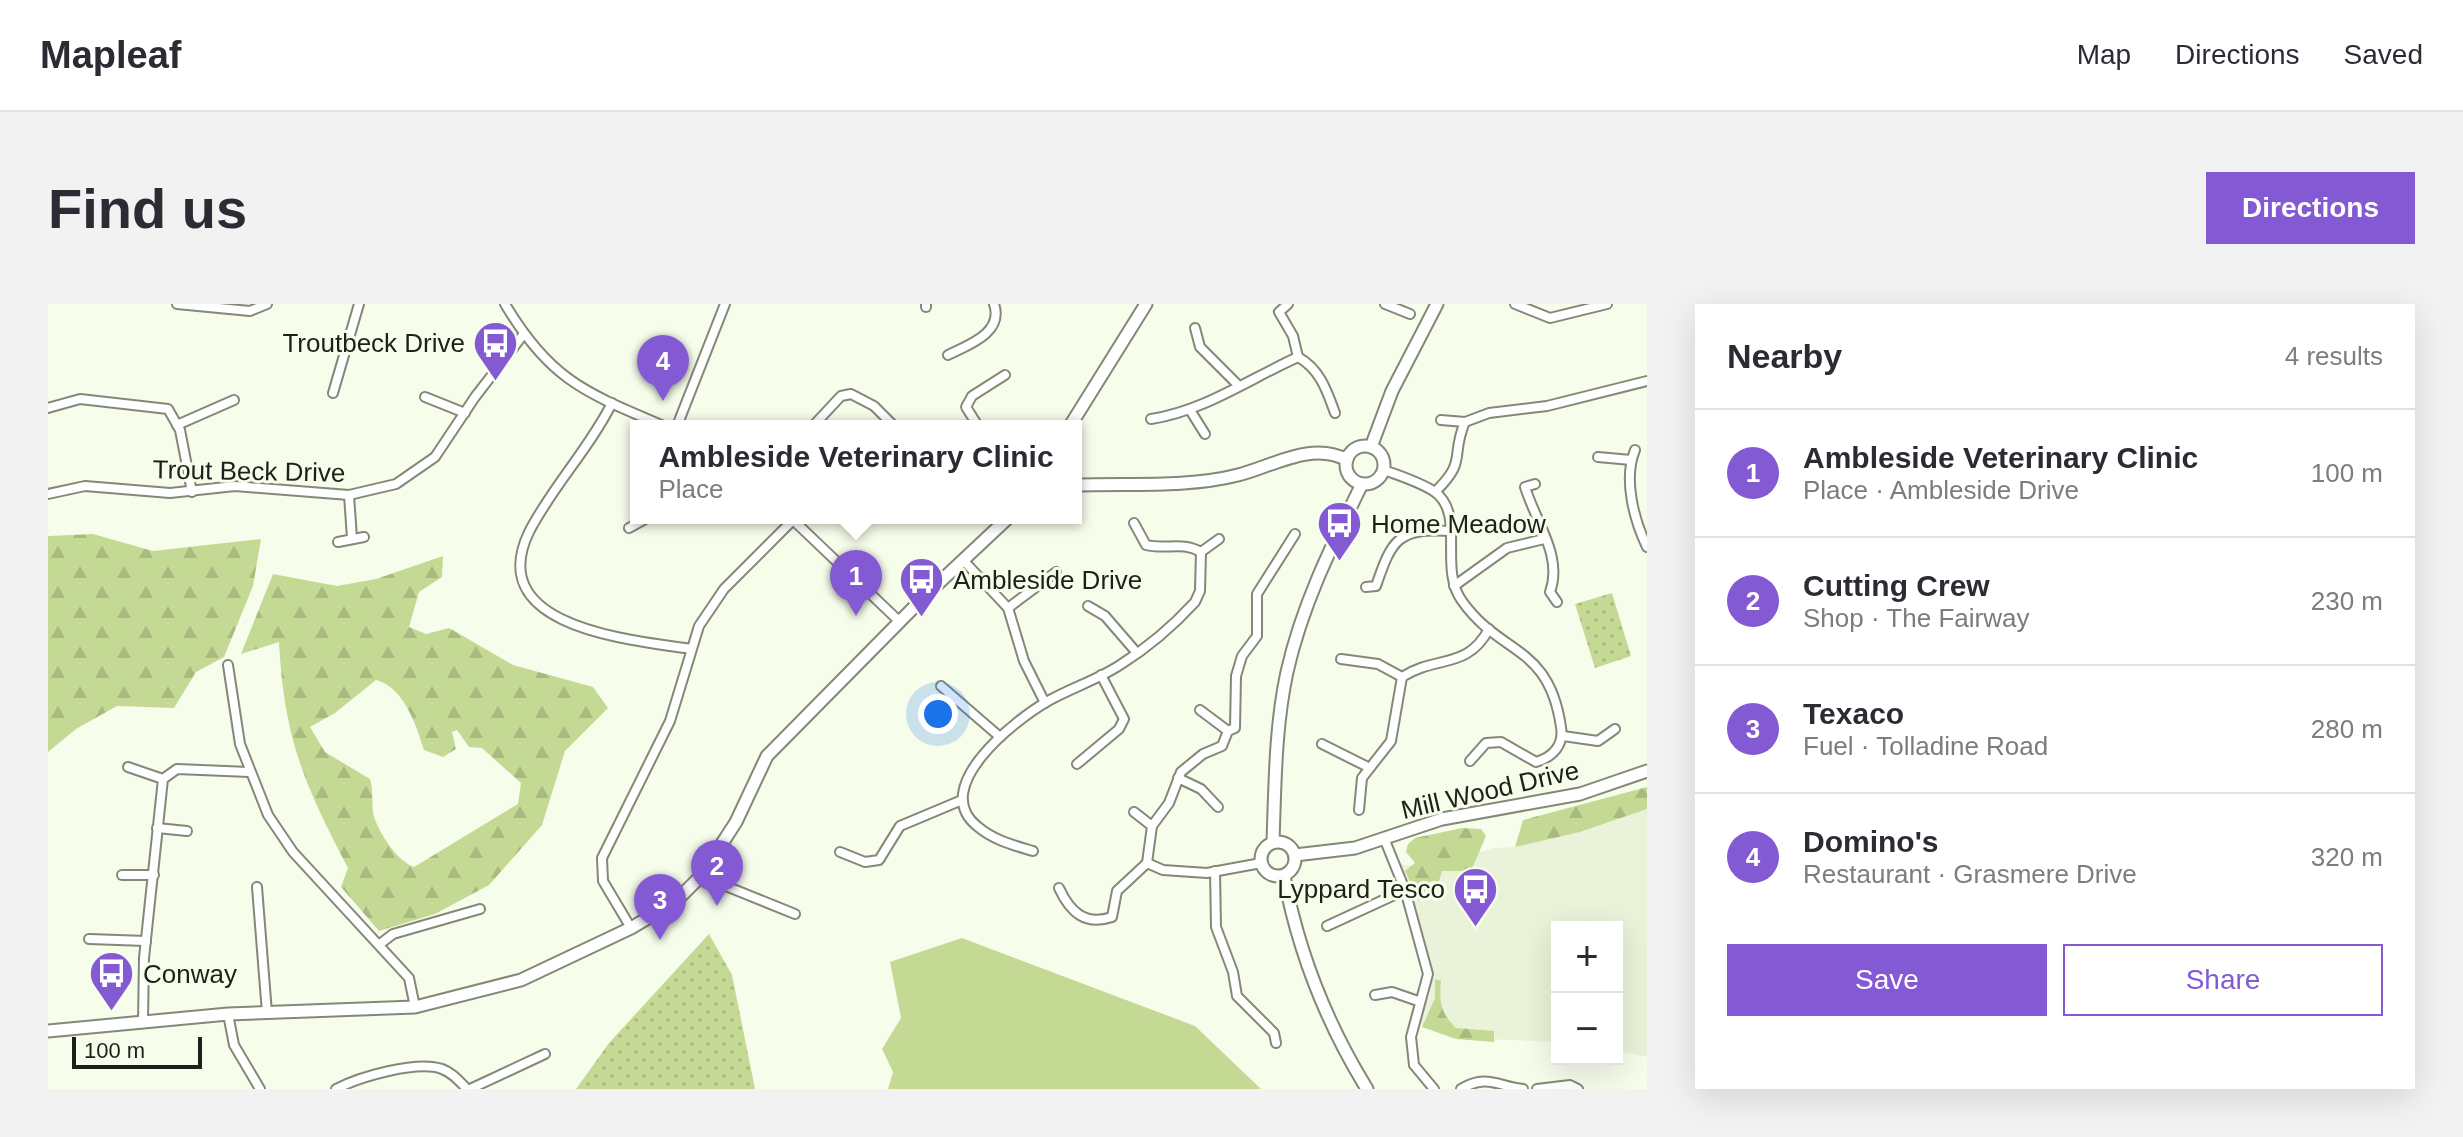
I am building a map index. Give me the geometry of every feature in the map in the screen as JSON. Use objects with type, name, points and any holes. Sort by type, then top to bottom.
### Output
[{"type":"main road","points":[[1074,420],[1146,304]]},
{"type":"main road","points":[[1371,447],[1392,391],[1437,304]]},
{"type":"main road","points":[[1361,446],[1371,447],[1384,459],[1384,470],[1372,483],[1362,484],[1347,472],[1347,460],[1361,446]]},
{"type":"main road","points":[[1082,485],[1207,481],[1311,454],[1339,456],[1347,460]]},
{"type":"main road","points":[[1273,842],[1288,844],[1295,855],[1293,868],[1284,876],[1271,875],[1261,863],[1262,852],[1273,842],[1277,739],[1287,672],[1325,560],[1362,484]]},
{"type":"main road","points":[[48,1031],[228,1014],[415,1007],[521,980],[631,928],[675,902],[701,876],[736,822],[767,756],[1002,524]]},
{"type":"main road","name":"Mill Wood Drive","points":[[1295,855],[1355,848],[1442,819],[1580,794],[1647,771]]},
{"type":"main road","points":[[1284,876],[1310,969],[1332,1024],[1367,1089]]},
{"type":"street","points":[[177,304],[250,311],[267,304]]},
{"type":"street","points":[[333,393],[359,304]]},
{"type":"street","points":[[505,304],[523,335],[552,369],[612,403],[650,420]]},
{"type":"street","points":[[679,420],[725,304]]},
{"type":"street","points":[[949,342],[952,354],[987,334],[995,318],[994,304]]},
{"type":"street","points":[[1288,304],[1277,308],[1293,336],[1298,357],[1309,363],[1323,381],[1335,413]]},
{"type":"street","points":[[1385,304],[1410,314]]},
{"type":"street","points":[[1515,304],[1550,318],[1607,304]]},
{"type":"street","points":[[1195,328],[1200,347],[1239,386]]},
{"type":"street","name":"Trout Beck Drive","points":[[48,494],[85,486],[170,493],[235,486],[349,495],[396,484],[435,457],[523,335]]},
{"type":"street","points":[[1151,419],[1190,410],[1298,357]]},
{"type":"street","points":[[974,420],[966,407],[972,396],[1005,375]]},
{"type":"street","points":[[1441,420],[1465,422],[1489,413],[1547,406],[1647,381]]},
{"type":"street","points":[[819,420],[841,396],[851,394],[874,406],[888,420]]},
{"type":"street","points":[[425,397],[465,413]]},
{"type":"street","points":[[48,408],[80,399],[168,409],[177,425],[192,492]]},
{"type":"street","points":[[177,425],[234,400]]},
{"type":"street","points":[[1320,404],[1330,400]]},
{"type":"street","points":[[612,403],[595,436],[530,532],[521,558],[524,584],[537,604],[558,620],[583,629],[691,649]]},
{"type":"street","points":[[1190,410],[1205,434]]},
{"type":"street","points":[[1435,492],[1459,463],[1459,437],[1465,422]]},
{"type":"street","points":[[1635,450],[1631,460],[1633,503],[1639,531],[1647,547]]},
{"type":"street","points":[[1598,457],[1631,460]]},
{"type":"street","points":[[1384,470],[1435,492],[1451,516],[1449,570],[1461,600],[1489,629],[1517,647],[1547,678],[1563,736],[1558,748],[1547,759],[1536,762],[1501,742],[1486,743],[1470,761]]},
{"type":"street","points":[[1535,484],[1525,487],[1544,539],[1552,551],[1556,572],[1545,594],[1557,602]]},
{"type":"street","points":[[349,495],[352,538]]},
{"type":"street","points":[[1134,523],[1146,545],[1176,544],[1201,552]]},
{"type":"street","points":[[635,528],[640,524]]},
{"type":"street","points":[[631,928],[603,881],[602,858],[670,721],[699,626],[724,589],[787,524]]},
{"type":"street","points":[[797,524],[900,622]]},
{"type":"street","points":[[1366,587],[1376,586],[1389,550],[1398,538],[1413,531],[1450,531]]},
{"type":"street","points":[[1059,888],[1066,904],[1079,917],[1088,920],[1112,917],[1117,891],[1147,863],[1152,826],[1169,803],[1178,778],[1186,766],[1222,746],[1228,731],[1235,728],[1236,676],[1242,656],[1257,636],[1257,594],[1263,580],[1295,534]]},
{"type":"street","points":[[338,542],[364,537]]},
{"type":"street","points":[[1201,552],[1219,539]]},
{"type":"street","points":[[1454,586],[1507,548],[1544,539]]},
{"type":"street","points":[[1033,851],[996,840],[974,824],[962,800],[966,774],[1000,737],[1045,703],[1137,653],[1195,602],[1200,591],[1201,552]]},
{"type":"street","points":[[964,561],[1008,608],[1024,661],[1045,703]]},
{"type":"street","points":[[1008,608],[1056,572]]},
{"type":"street","points":[[1088,606],[1105,616],[1137,653]]},
{"type":"street","points":[[1245,610],[1257,609]]},
{"type":"street","points":[[1402,677],[1425,665],[1462,658],[1482,642],[1489,629]]},
{"type":"street","points":[[1341,659],[1378,664],[1402,677]]},
{"type":"street","points":[[228,665],[240,744],[268,815],[293,852],[409,978],[415,1007]]},
{"type":"street","points":[[1077,764],[1119,729],[1124,719],[1101,675]]},
{"type":"street","points":[[1359,810],[1368,767],[1391,741],[1402,677]]},
{"type":"street","points":[[941,686],[1000,737]]},
{"type":"street","points":[[1200,710],[1228,731]]},
{"type":"street","points":[[1563,736],[1598,741],[1615,729]]},
{"type":"street","points":[[1322,744],[1368,767]]},
{"type":"street","points":[[128,767],[163,779]]},
{"type":"street","points":[[143,1021],[146,941],[163,779],[177,769],[249,772]]},
{"type":"street","points":[[1178,778],[1201,789],[1218,807]]},
{"type":"street","points":[[1360,797],[1371,797]]},
{"type":"street","points":[[840,852],[865,862],[879,860],[900,826],[962,800]]},
{"type":"street","points":[[1134,812],[1152,826]]},
{"type":"street","points":[[157,828],[187,831]]},
{"type":"street","points":[[1384,838],[1405,890],[1428,974],[1427,989],[1418,1001],[1411,1037],[1414,1065],[1434,1089]]},
{"type":"street","points":[[1147,863],[1163,870],[1215,871],[1261,863]]},
{"type":"street","points":[[1215,871],[1216,927],[1233,972],[1237,996],[1274,1033],[1276,1043]]},
{"type":"street","points":[[122,875],[154,875]]},
{"type":"street","points":[[701,876],[795,914]]},
{"type":"street","points":[[257,887],[267,1013]]},
{"type":"street","points":[[1327,926],[1405,890]]},
{"type":"street","points":[[380,944],[393,934],[480,909]]},
{"type":"street","points":[[89,939],[146,941]]},
{"type":"street","points":[[1375,995],[1392,992],[1418,1001]]},
{"type":"street","points":[[228,1014],[234,1045],[260,1089]]},
{"type":"street","points":[[336,1089],[368,1076],[438,1068],[453,1074],[469,1089],[545,1054]]},
{"type":"street","points":[[1461,1089],[1475,1081],[1489,1079],[1523,1089]]},
{"type":"street","points":[[1537,1089],[1570,1085],[1578,1089]]},
{"type":"shaded area","points":[[1647,809],[1647,1057],[1623,1052],[1623,921],[1551,921],[1551,1042],[1485,1039],[1417,1024],[1429,997],[1432,978],[1416,908],[1398,864],[1430,868],[1493,848],[1515,847],[1580,832]]},
{"type":"green space","points":[[93,534],[153,551],[261,539],[253,586],[224,657],[196,672],[174,708],[117,706],[76,729],[48,752],[48,536]]},
{"type":"green space","points":[[443,556],[442,577],[419,592],[409,627],[426,634],[449,628],[513,665],[593,687],[608,708],[565,751],[542,825],[489,885],[435,914],[379,931],[341,887],[348,868],[319,811],[291,734],[279,642],[241,654],[273,574],[337,586],[376,579]],"holes":[[[376,680],[386,684],[408,708],[424,750],[443,757],[456,749],[452,732],[457,730],[469,747],[482,748],[521,783],[518,804],[414,867],[395,853],[380,831],[373,813],[370,779],[325,752],[310,727],[335,713]]]},
{"type":"green space","points":[[1612,593],[1631,656],[1595,668],[1575,604]]},
{"type":"green space","points":[[1647,787],[1647,809],[1580,832],[1515,847],[1523,820]]},
{"type":"green space","points":[[1462,828],[1481,829],[1486,836],[1471,871],[1442,871],[1439,881],[1431,881],[1419,901],[1405,871],[1415,863],[1406,852],[1408,844],[1415,838]]},
{"type":"green space","points":[[709,934],[732,975],[755,1089],[576,1089],[609,1043]]},
{"type":"green space","points":[[962,938],[1195,1026],[1261,1089],[888,1089],[893,1072],[882,1049],[901,1018],[890,962]]},
{"type":"green space","points":[[1435,979],[1441,981],[1442,1007],[1451,1023],[1456,1028],[1494,1031],[1494,1042],[1456,1039],[1422,1027],[1435,998]]},
{"type":"place","name":"Troutbeck Drive","points":[[496,382]]},
{"type":"place","name":"Domino's","points":[[663,401]]},
{"type":"place","name":"Home Meadow","points":[[1340,563]]},
{"type":"place","name":"Ambleside Veterinary Clinic","points":[[856,616]]},
{"type":"place","name":"Ambleside Drive","points":[[922,619]]},
{"type":"place","name":"Cutting Crew","points":[[717,906]]},
{"type":"place","name":"Lyppard Tesco","points":[[1476,928]]},
{"type":"place","name":"Texaco","points":[[660,940]]},
{"type":"place","name":"Conway","points":[[112,1013]]}]
